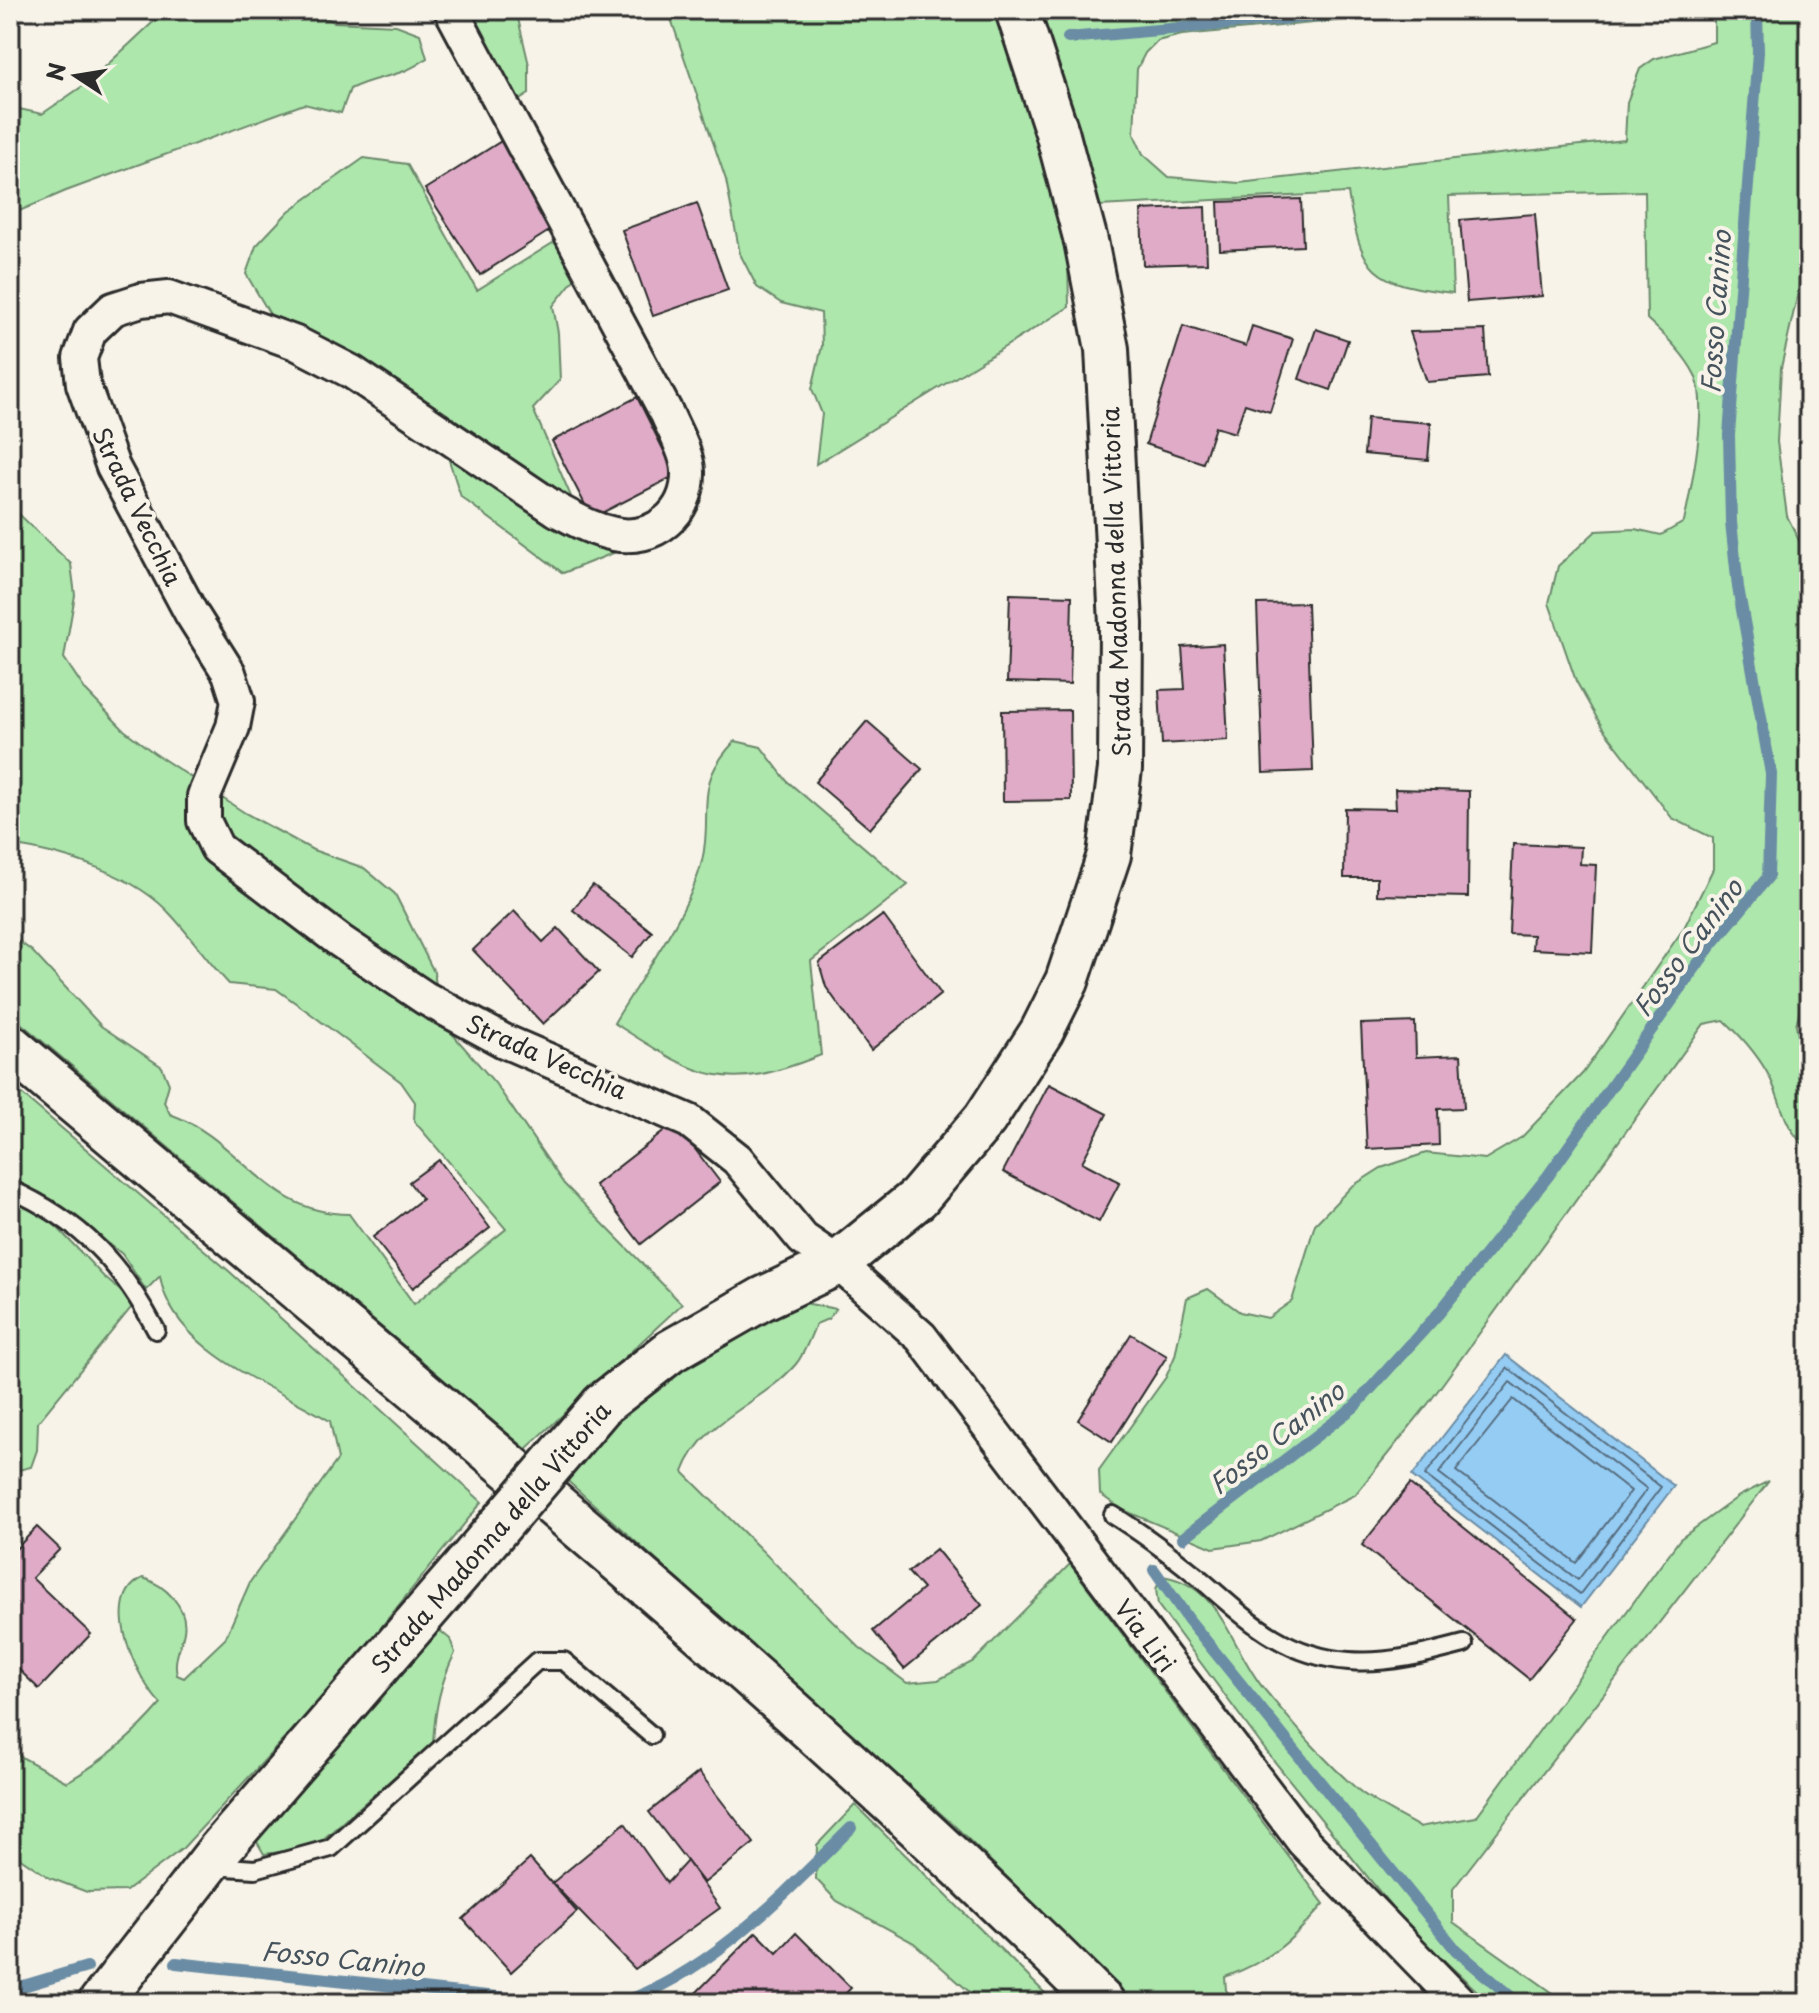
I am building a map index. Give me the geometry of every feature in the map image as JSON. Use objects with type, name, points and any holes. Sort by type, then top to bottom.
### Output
[{"type":"highway","points":[[10,1047],[471,1432],[834,1748],[1102,2003]]},
{"type":"street","name":"Strada Vecchia","points":[[451,10],[667,414],[689,470],[686,496],[673,519],[650,532],[617,535],[589,527],[557,510],[352,372],[296,343],[169,297],[141,300],[113,309],[90,331],[80,358],[83,384],[113,467],[191,613],[229,673],[238,701],[233,727],[204,796],[204,821],[217,848],[340,941],[425,998],[504,1041],[689,1121],[737,1159],[803,1239],[838,1263]]},
{"type":"street","name":"Strada Madonna della Vittoria","points":[[100,2003],[207,1866],[603,1404],[671,1351],[762,1299],[838,1263],[918,1198],[985,1119],[1042,1031],[1067,981],[1109,855],[1120,769],[1121,624],[1107,349],[1086,241],[1057,132],[1017,10]]},
{"type":"street","name":"Via Liri","points":[[838,1263],[921,1337],[1303,1841],[1460,2003]]},
{"type":"lane","points":[[10,1189],[41,1203],[79,1229],[112,1260],[156,1330]]},
{"type":"lane","points":[[1113,1515],[1177,1560],[1249,1623],[1301,1650],[1347,1661],[1380,1661],[1464,1644]]},
{"type":"lane","points":[[207,1866],[255,1869],[331,1848],[537,1661],[564,1661],[651,1735]]},
{"type":"green space","points":[[166,10],[310,10],[334,22],[396,25],[420,34],[427,58],[408,70],[350,89],[341,113],[304,104],[66,191],[10,215],[10,107],[42,114],[90,81]]},
{"type":"green space","points":[[460,10],[516,10],[529,65],[529,94],[518,101],[498,83]]},
{"type":"green space","points":[[668,10],[1000,10],[1068,254],[1069,307],[816,464],[822,414],[812,389],[822,346],[821,313],[781,303],[757,287],[740,254],[726,180]]},
{"type":"green space","points":[[1036,10],[1456,10],[1182,35],[1157,41],[1145,53],[1137,69],[1134,134],[1143,154],[1169,177],[1239,183],[1625,140],[1627,102],[1640,69],[1654,59],[1714,42],[1714,10],[1809,10],[1809,244],[1781,368],[1777,442],[1787,516],[1809,561],[1809,974],[1796,1025],[1809,1085],[1809,1150],[1789,1125],[1771,1080],[1750,1048],[1724,1020],[1704,1024],[1428,1404],[1355,1495],[1261,1541],[1213,1548],[1121,1509],[1100,1494],[1099,1470],[1166,1377],[1175,1356],[1187,1298],[1208,1289],[1240,1312],[1268,1318],[1292,1301],[1315,1224],[1351,1187],[1381,1168],[1426,1153],[1485,1159],[1522,1137],[1583,1073],[1684,928],[1713,869],[1713,838],[1672,818],[1602,727],[1576,681],[1549,603],[1558,566],[1596,531],[1635,529],[1661,535],[1684,522],[1700,426],[1699,389],[1685,359],[1647,319],[1645,191],[1449,196],[1453,293],[1404,285],[1387,279],[1375,270],[1359,242],[1348,193],[1099,206]]},
{"type":"green space","points":[[364,158],[407,164],[477,290],[564,236],[576,277],[553,306],[558,333],[560,380],[533,409],[589,538],[636,544],[563,573],[461,497],[443,442],[296,358],[246,274],[256,246],[289,211]]},
{"type":"green space","points":[[10,510],[19,514],[71,564],[75,595],[64,658],[86,691],[124,730],[245,813],[313,850],[364,868],[395,894],[434,972],[442,1022],[495,1083],[564,1184],[682,1304],[526,1449],[10,1014],[10,935],[32,951],[101,1026],[162,1067],[169,1084],[164,1102],[170,1114],[217,1141],[274,1189],[296,1202],[320,1211],[349,1214],[414,1304],[506,1229],[414,1121],[415,1102],[401,1082],[276,989],[229,984],[173,917],[140,889],[76,860],[10,845]]},
{"type":"green space","points":[[735,741],[761,747],[787,781],[908,885],[811,961],[821,1055],[787,1067],[734,1077],[691,1067],[614,1023],[664,944],[696,881],[705,843],[708,786],[721,757]]},
{"type":"green space","points":[[10,1084],[230,1272],[482,1502],[337,1682],[183,1848],[126,1891],[87,1892],[50,1878],[10,1851],[10,1755],[18,1755],[67,1782],[129,1737],[161,1704],[141,1677],[126,1639],[124,1603],[130,1588],[143,1578],[167,1592],[179,1606],[184,1631],[176,1669],[177,1675],[184,1678],[225,1639],[250,1582],[338,1459],[330,1421],[254,1379],[204,1345],[183,1325],[168,1302],[160,1276],[146,1290],[122,1254],[55,1201],[55,1225],[104,1277],[135,1303],[38,1422],[37,1450],[31,1467],[10,1472]]},
{"type":"green space","points":[[799,1302],[836,1309],[828,1319],[816,1324],[796,1364],[704,1438],[683,1472],[859,1647],[907,1683],[938,1680],[974,1661],[1070,1564],[1324,1904],[1280,1948],[1256,1964],[1225,1977],[1226,1990],[1236,2003],[1135,2003],[958,1829],[562,1476],[639,1393]]},
{"type":"green space","points":[[1769,1481],[1453,1889],[1453,1922],[1567,2003],[1490,2003],[1408,1927],[1266,1751],[1158,1605],[1156,1589],[1162,1576],[1198,1591],[1223,1620],[1264,1689],[1332,1765],[1371,1799],[1419,1827],[1476,1817],[1680,1539],[1739,1496]]},
{"type":"green space","points":[[432,1624],[450,1639],[455,1653],[439,1697],[433,1743],[313,1848],[264,1854],[253,1835]]},
{"type":"green space","points":[[855,1805],[1055,2003],[982,2003],[914,1943],[837,1901],[816,1879],[817,1845]]},
{"type":"water","points":[[1506,1355],[1674,1486],[1581,1607],[1412,1476]]},
{"type":"building","points":[[503,140],[557,226],[480,275],[425,189]]},
{"type":"building","points":[[1301,199],[1303,246],[1220,250],[1218,202]]},
{"type":"building","points":[[697,203],[728,290],[653,316],[622,230]]},
{"type":"building","points":[[1205,207],[1207,263],[1143,265],[1141,210]]},
{"type":"building","points":[[1535,214],[1542,296],[1467,302],[1460,220]]},
{"type":"building","points":[[1183,326],[1246,346],[1252,326],[1293,339],[1270,412],[1245,404],[1235,433],[1215,427],[1203,463],[1146,444]]},
{"type":"building","points":[[1316,329],[1348,340],[1331,390],[1299,379]]},
{"type":"building","points":[[1485,330],[1488,377],[1427,382],[1410,332]]},
{"type":"building","points":[[637,397],[676,475],[592,518],[552,441]]},
{"type":"building","points":[[1367,418],[1431,423],[1428,460],[1364,454]]},
{"type":"building","points":[[1010,594],[1072,596],[1070,684],[1007,682]]},
{"type":"building","points":[[1307,603],[1313,771],[1263,773],[1257,604]]},
{"type":"building","points":[[1223,644],[1228,740],[1162,744],[1159,690],[1185,689],[1182,647]]},
{"type":"building","points":[[1070,710],[1071,800],[1003,801],[1002,711]]},
{"type":"building","points":[[867,721],[922,769],[870,829],[815,782]]},
{"type":"building","points":[[1395,789],[1469,791],[1468,897],[1377,895],[1377,878],[1344,878],[1345,808],[1396,809]]},
{"type":"building","points":[[1513,844],[1581,847],[1580,864],[1596,865],[1592,952],[1532,949],[1533,935],[1509,934]]},
{"type":"building","points":[[593,885],[652,932],[632,957],[573,910]]},
{"type":"building","points":[[514,911],[543,942],[558,928],[599,972],[543,1024],[473,950]]},
{"type":"building","points":[[883,915],[941,994],[871,1050],[826,987],[819,963]]},
{"type":"building","points":[[1415,1022],[1416,1057],[1461,1055],[1464,1108],[1438,1109],[1439,1145],[1367,1149],[1361,1024]]},
{"type":"building","points":[[1049,1084],[1107,1114],[1082,1162],[1120,1182],[1099,1222],[1003,1172]]},
{"type":"building","points":[[675,1123],[720,1182],[641,1244],[595,1185]]},
{"type":"building","points":[[439,1160],[490,1228],[413,1288],[373,1237],[422,1199],[409,1182]]},
{"type":"building","points":[[1131,1334],[1167,1356],[1112,1442],[1078,1420]]},
{"type":"building","points":[[1410,1484],[1577,1619],[1529,1679],[1362,1545]]},
{"type":"building","points":[[37,1527],[60,1549],[32,1578],[91,1634],[39,1689],[10,1661],[10,1555]]},
{"type":"building","points":[[936,1549],[982,1605],[904,1669],[873,1631],[923,1589],[908,1572]]},
{"type":"building","points":[[699,1772],[754,1843],[704,1883],[649,1812]]},
{"type":"building","points":[[625,1823],[667,1883],[687,1861],[720,1908],[635,1969],[552,1883]]},
{"type":"building","points":[[530,1859],[577,1912],[511,1972],[463,1919]]},
{"type":"building","points":[[756,1932],[777,1953],[796,1933],[851,1988],[836,2003],[686,2003]]},
{"type":"waterway","points":[[1068,38],[1384,10]]},
{"type":"waterway","name":"Fosso Canino","points":[[1183,1538],[1354,1407],[1439,1313],[1548,1176],[1709,948],[1768,877],[1771,774],[1738,587],[1731,522],[1729,435],[1758,52],[1757,10]]},
{"type":"waterway","points":[[1154,1570],[1189,1620],[1456,1950],[1518,2003]]},
{"type":"waterway","name":"Fosso Canino","points":[[620,2003],[653,1990],[715,1952],[772,1904],[851,1828]]},
{"type":"waterway","name":"Fosso Canino","points":[[176,1963],[553,2003]]},
{"type":"waterway","name":"Fosso Canino","points":[[10,1990],[87,1967]]}]
